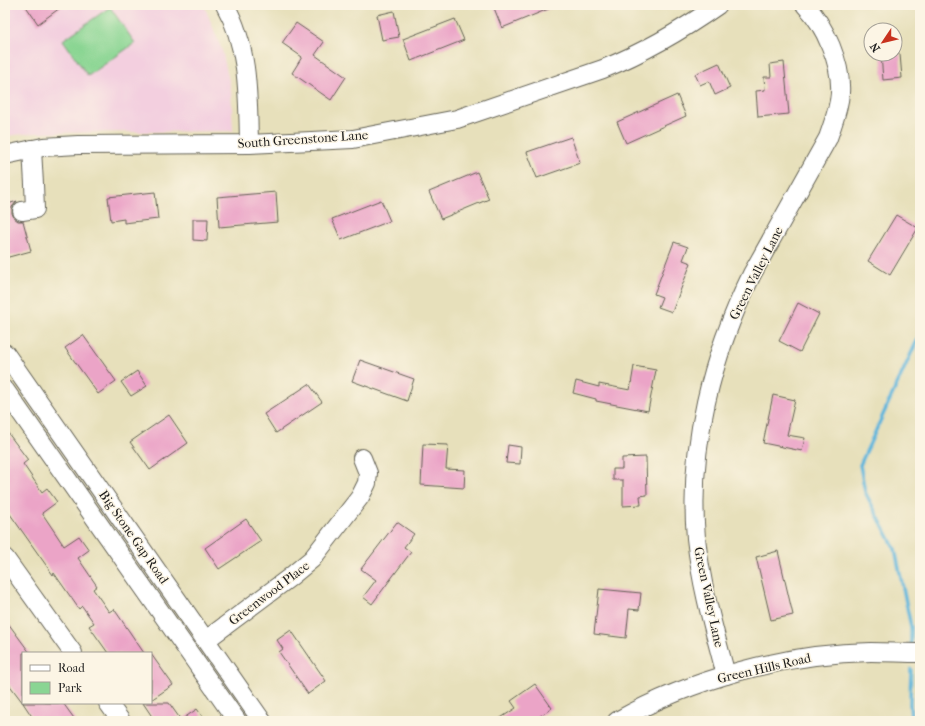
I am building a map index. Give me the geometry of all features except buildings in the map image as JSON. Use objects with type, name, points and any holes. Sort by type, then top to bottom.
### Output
[{"type":"street","points":[[225,5],[237,33],[248,86],[249,144]]},
{"type":"street","name":"South Greenstone Lane","points":[[5,155],[32,150],[78,146],[249,144],[353,139],[457,119],[620,62],[659,44],[686,28],[718,5]]},
{"type":"street","name":"Green Valley Lane","points":[[726,675],[709,611],[696,538],[695,508],[697,465],[707,394],[720,348],[749,279],[828,138],[836,114],[840,92],[838,71],[832,48],[821,26],[805,5]]},
{"type":"street","points":[[22,211],[34,209],[32,150]]},
{"type":"street","name":"Big Stone Gap Road","points":[[5,354],[262,721]]},
{"type":"street","points":[[5,390],[237,721]]},
{"type":"street","name":"Greenwood Place","points":[[206,640],[312,559],[360,496],[367,483],[368,473],[362,458]]},
{"type":"street","points":[[5,558],[72,652]]},
{"type":"street","name":"Green Hills Road","points":[[617,721],[662,698],[726,675],[772,664],[834,654],[871,652],[920,653]]},
{"type":"street","points":[[109,704],[121,721]]},
{"type":"shaded area","points":[[5,5],[204,5],[222,50],[231,90],[233,131],[35,133],[5,136]]},
{"type":"green space","points":[[110,7],[135,43],[88,76],[63,40]]},
{"type":"waterway","points":[[911,643],[911,627],[895,549],[865,492],[860,465],[920,334]]},
{"type":"waterway","points":[[911,669],[911,721]]}]
